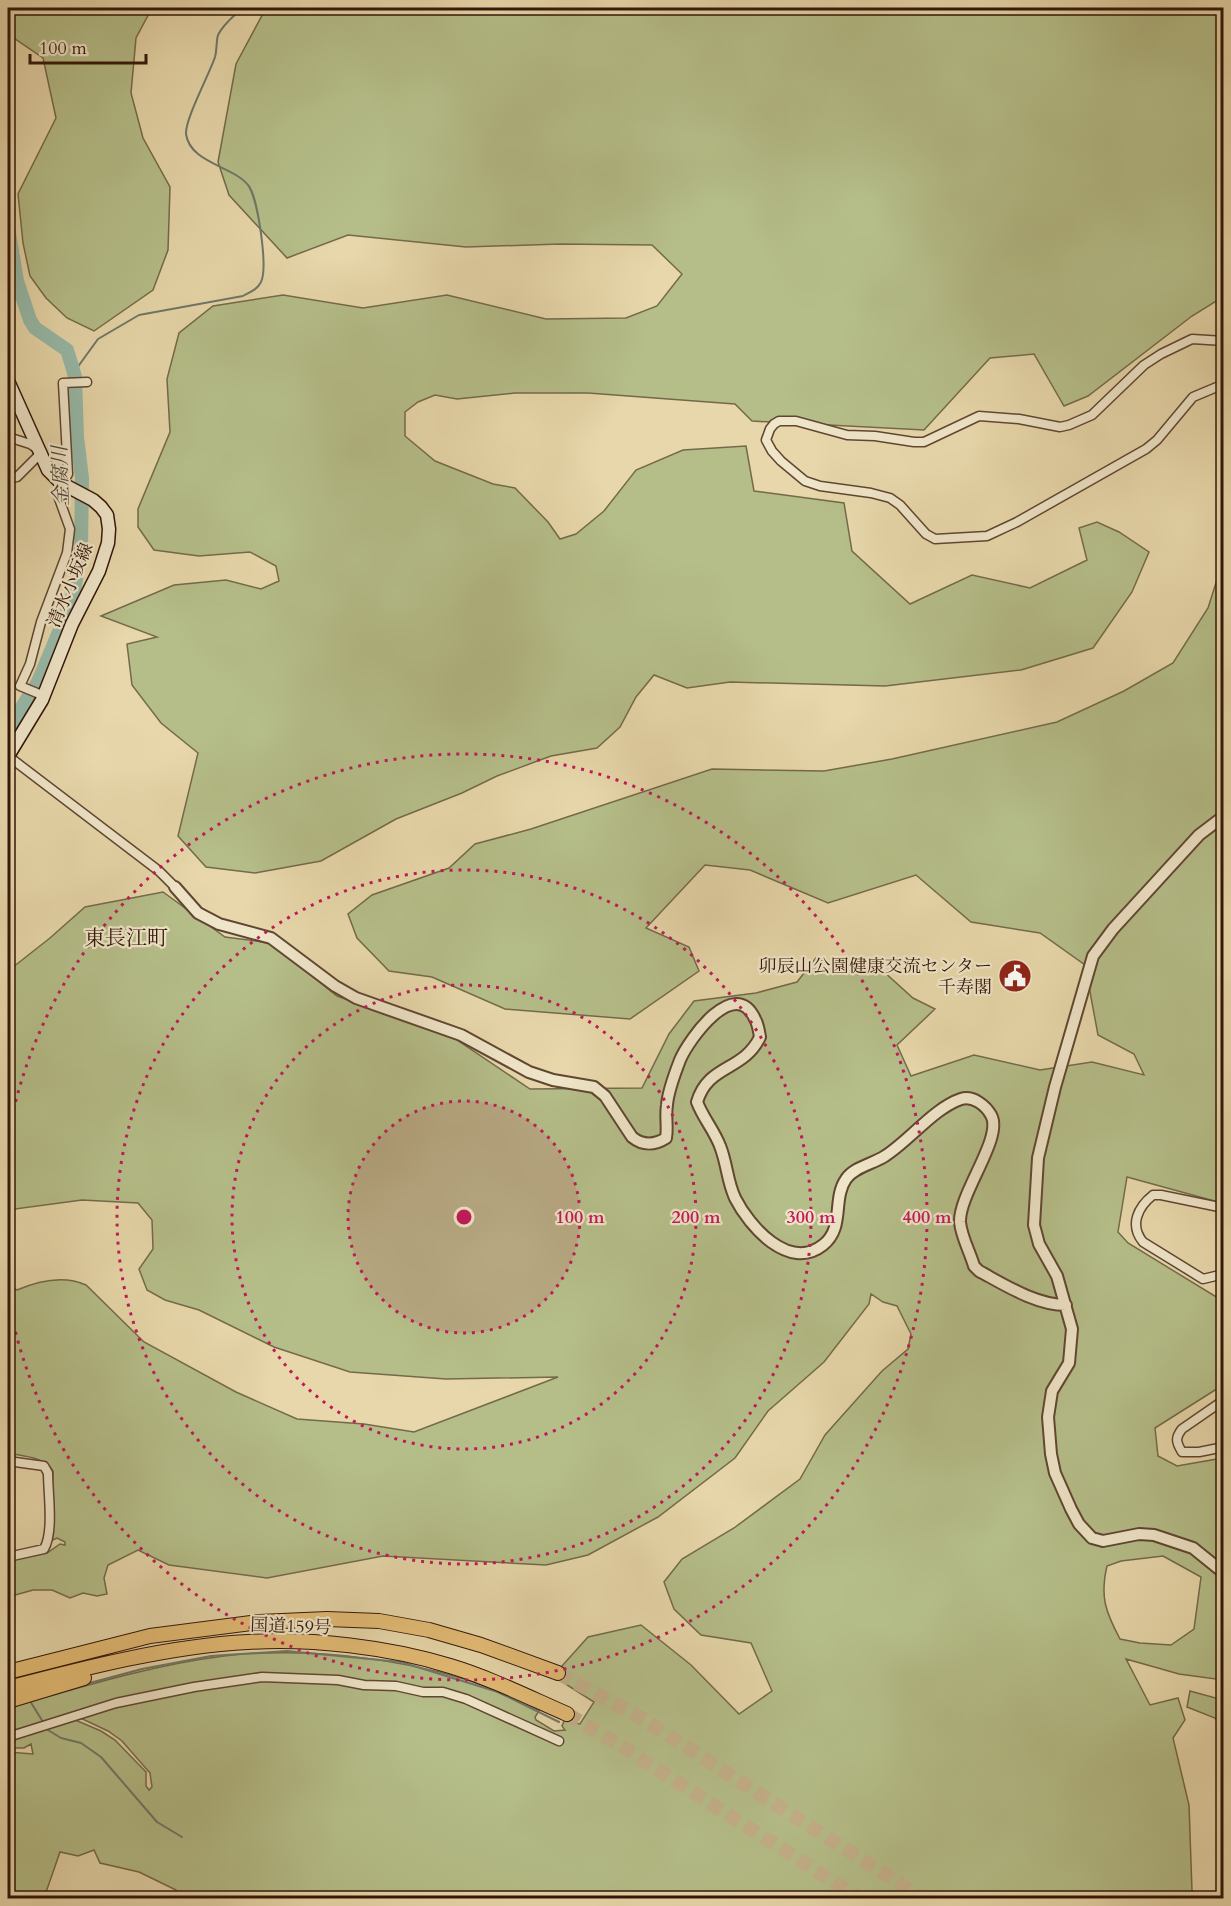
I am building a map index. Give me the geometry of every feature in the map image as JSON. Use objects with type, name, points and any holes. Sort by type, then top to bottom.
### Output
[{"type":"highway","name":"国道159号","points":[[8,1672],[117,1644],[193,1629],[268,1621],[327,1619],[379,1621],[429,1630],[481,1645],[558,1673]]},
{"type":"highway","name":"国道159号","points":[[8,1688],[114,1662],[202,1646],[247,1641],[280,1641],[368,1648],[448,1665],[505,1686],[567,1714]]},
{"type":"highway","points":[[8,1665],[117,1644]]},
{"type":"highway","points":[[8,1701],[202,1646]]},
{"type":"main road","name":"清水小坂線","points":[[8,381],[42,452],[48,470],[64,485],[93,500],[107,515],[110,529],[99,571],[72,624],[42,698],[8,756]]},
{"type":"street","points":[[1224,341],[1192,339],[1161,354],[1144,365],[1092,415],[1060,427],[1019,419],[979,416],[924,442],[914,442],[875,436],[847,435],[796,421],[780,421],[770,429],[766,440],[777,456],[805,481],[820,486],[890,498],[900,505],[926,534],[935,539],[987,536],[1017,522],[1146,449],[1157,440],[1193,396],[1224,384]]},
{"type":"street","points":[[42,698],[20,686],[30,664],[41,622],[67,554],[69,529],[57,493],[64,485],[68,474],[63,383],[87,382]]},
{"type":"street","points":[[8,438],[30,444],[42,452],[17,477],[8,479]]},
{"type":"street","points":[[8,756],[159,871],[198,913],[219,924],[271,939],[335,986],[356,998],[461,1035],[529,1072],[553,1080],[594,1087],[605,1096],[637,1141],[657,1143],[666,1138],[668,1126],[666,1106],[680,1060],[694,1035],[716,1012],[734,1004],[750,1010],[756,1020],[760,1037],[755,1048],[706,1082],[697,1102],[721,1148],[727,1176],[736,1199],[758,1230],[775,1246],[788,1251],[808,1253],[824,1245],[830,1238],[836,1230],[842,1185],[849,1174],[895,1149],[940,1112],[962,1099],[971,1099],[981,1104],[992,1117],[993,1134],[962,1207],[960,1223],[974,1266],[989,1276],[1052,1305],[1066,1305]]},
{"type":"street","points":[[1224,816],[1199,835],[1113,929],[1093,956],[1038,1158],[1034,1225],[1039,1244],[1057,1276],[1072,1329],[1069,1363],[1052,1391],[1048,1417],[1055,1473],[1079,1524],[1092,1538],[1103,1541],[1139,1534],[1154,1535],[1193,1548],[1224,1573]]},
{"type":"street","points":[[1224,1208],[1153,1195],[1138,1211],[1137,1220],[1138,1236],[1143,1242],[1203,1279],[1224,1274]]},
{"type":"street","points":[[1224,1400],[1182,1429],[1176,1442],[1182,1452],[1199,1452],[1224,1447]]},
{"type":"street","points":[[8,1461],[44,1466],[48,1473],[49,1530],[48,1542],[44,1549],[8,1557]]},
{"type":"street","points":[[8,1737],[116,1702],[261,1677],[338,1680],[364,1685],[396,1686],[423,1692],[443,1692],[466,1699],[559,1741]]},
{"type":"green space","points":[[8,8],[152,8],[136,38],[131,93],[143,138],[170,187],[168,250],[153,290],[94,331],[67,318],[46,298],[30,276],[23,243],[18,194],[56,118],[43,58],[8,34]]},
{"type":"green space","points":[[266,8],[1223,8],[1223,298],[1192,316],[1088,396],[1064,406],[1034,354],[990,358],[924,430],[752,421],[735,404],[588,393],[515,393],[457,399],[435,395],[418,402],[405,412],[405,436],[435,461],[493,484],[515,488],[548,522],[560,539],[576,534],[604,511],[636,470],[683,450],[746,446],[754,491],[844,503],[852,551],[910,604],[972,575],[1030,588],[1087,560],[1079,528],[1097,522],[1119,532],[1149,552],[1132,592],[1093,648],[1021,670],[885,686],[730,682],[687,688],[654,675],[636,697],[620,727],[597,748],[551,756],[497,776],[462,793],[396,819],[321,861],[255,873],[206,867],[178,836],[198,753],[161,723],[132,685],[127,644],[157,637],[101,616],[174,585],[226,580],[261,589],[279,581],[276,566],[250,552],[199,556],[154,550],[138,527],[138,509],[170,432],[167,379],[179,333],[213,306],[283,295],[363,308],[447,295],[546,319],[626,318],[657,306],[682,274],[652,245],[560,244],[466,247],[348,235],[287,258],[229,195],[218,162],[236,64]]},
{"type":"green space","points":[[1223,561],[1223,1201],[1218,1202],[1127,1177],[1118,1232],[1128,1243],[1223,1301],[1223,1385],[1155,1428],[1158,1456],[1177,1466],[1223,1458],[1223,1680],[1179,1674],[1126,1659],[1150,1705],[1178,1698],[1185,1720],[1173,1738],[1189,1805],[1192,1891],[1204,1896],[1223,1898],[175,1898],[176,1890],[139,1872],[100,1863],[94,1850],[78,1856],[60,1852],[44,1898],[8,1898],[8,1752],[33,1754],[31,1744],[24,1748],[8,1748],[8,1740],[73,1719],[115,1740],[146,1772],[146,1786],[149,1790],[152,1787],[150,1773],[122,1741],[108,1731],[78,1717],[112,1706],[247,1681],[340,1683],[458,1695],[282,1676],[182,1686],[8,1734],[8,1708],[115,1678],[169,1665],[224,1656],[284,1653],[347,1656],[409,1665],[468,1680],[539,1711],[535,1717],[536,1720],[554,1731],[565,1730],[562,1726],[564,1721],[580,1724],[594,1702],[553,1676],[588,1637],[641,1625],[691,1665],[739,1714],[772,1691],[751,1643],[701,1635],[674,1609],[664,1582],[682,1559],[734,1528],[800,1479],[825,1435],[882,1371],[908,1349],[911,1334],[897,1306],[883,1302],[871,1294],[869,1304],[824,1362],[768,1411],[735,1458],[658,1517],[588,1555],[546,1565],[383,1556],[267,1578],[169,1565],[138,1550],[108,1565],[104,1578],[107,1594],[97,1596],[83,1593],[70,1598],[52,1590],[33,1590],[8,1597],[8,1561],[47,1553],[60,1544],[65,1545],[65,1542],[57,1538],[51,1539],[53,1471],[39,1460],[8,1453],[8,1285],[17,1290],[42,1282],[69,1280],[86,1285],[144,1342],[236,1392],[297,1419],[364,1424],[414,1432],[558,1377],[446,1379],[350,1372],[274,1347],[199,1310],[165,1300],[147,1290],[139,1269],[153,1249],[152,1220],[138,1203],[82,1200],[8,1210],[8,971],[85,907],[163,892],[225,937],[271,943],[337,996],[451,1036],[530,1089],[642,1088],[669,1034],[694,1001],[756,993],[797,982],[816,958],[851,971],[883,971],[913,998],[935,1009],[897,1045],[911,1076],[974,1055],[1040,1070],[1092,1062],[1144,1075],[1134,1054],[1098,1035],[1085,965],[1040,933],[971,922],[916,875],[828,903],[750,870],[705,865],[646,928],[689,947],[699,971],[630,1019],[505,1009],[432,977],[389,971],[357,938],[348,914],[372,895],[449,868],[475,844],[531,829],[712,769],[824,771],[892,759],[1057,722],[1124,691],[1173,663],[1208,608]],"holes":[[[1163,1556],[1201,1577],[1194,1629],[1171,1645],[1120,1639],[1105,1603],[1104,1586],[1107,1566],[1121,1561]]]},
{"type":"green space","points":[[1190,1691],[1223,1700],[1223,1732],[1215,1718],[1187,1707]]},
{"type":"waterway","points":[[72,366],[77,368],[98,339],[139,315],[243,296],[255,289],[261,282],[263,248],[252,192],[248,185],[233,173],[195,152],[186,134],[193,108],[215,57],[218,35],[242,8]]},
{"type":"waterway","name":"金腐川","points":[[8,167],[8,179]]},
{"type":"waterway","name":"金腐川","points":[[8,227],[17,281],[30,320],[35,328],[67,350],[72,366],[75,377],[77,437],[82,478],[81,550],[74,591],[38,682],[8,729]]},
{"type":"waterway","points":[[86,1684],[142,1669],[211,1656],[287,1651],[401,1662],[498,1692],[559,1722]]},
{"type":"waterway","points":[[30,1701],[48,1730],[61,1738],[81,1743],[101,1757],[157,1822],[182,1837]]},
{"type":"tunnel","points":[[558,1673],[641,1718],[922,1898]]},
{"type":"tunnel","points":[[567,1714],[859,1898]]},
{"type":"place","name":"卯辰山公園健康交流センター 千寿閣","points":[[1015,976]]},
{"type":"district","name":"東長江町","points":[[126,938]]}]
